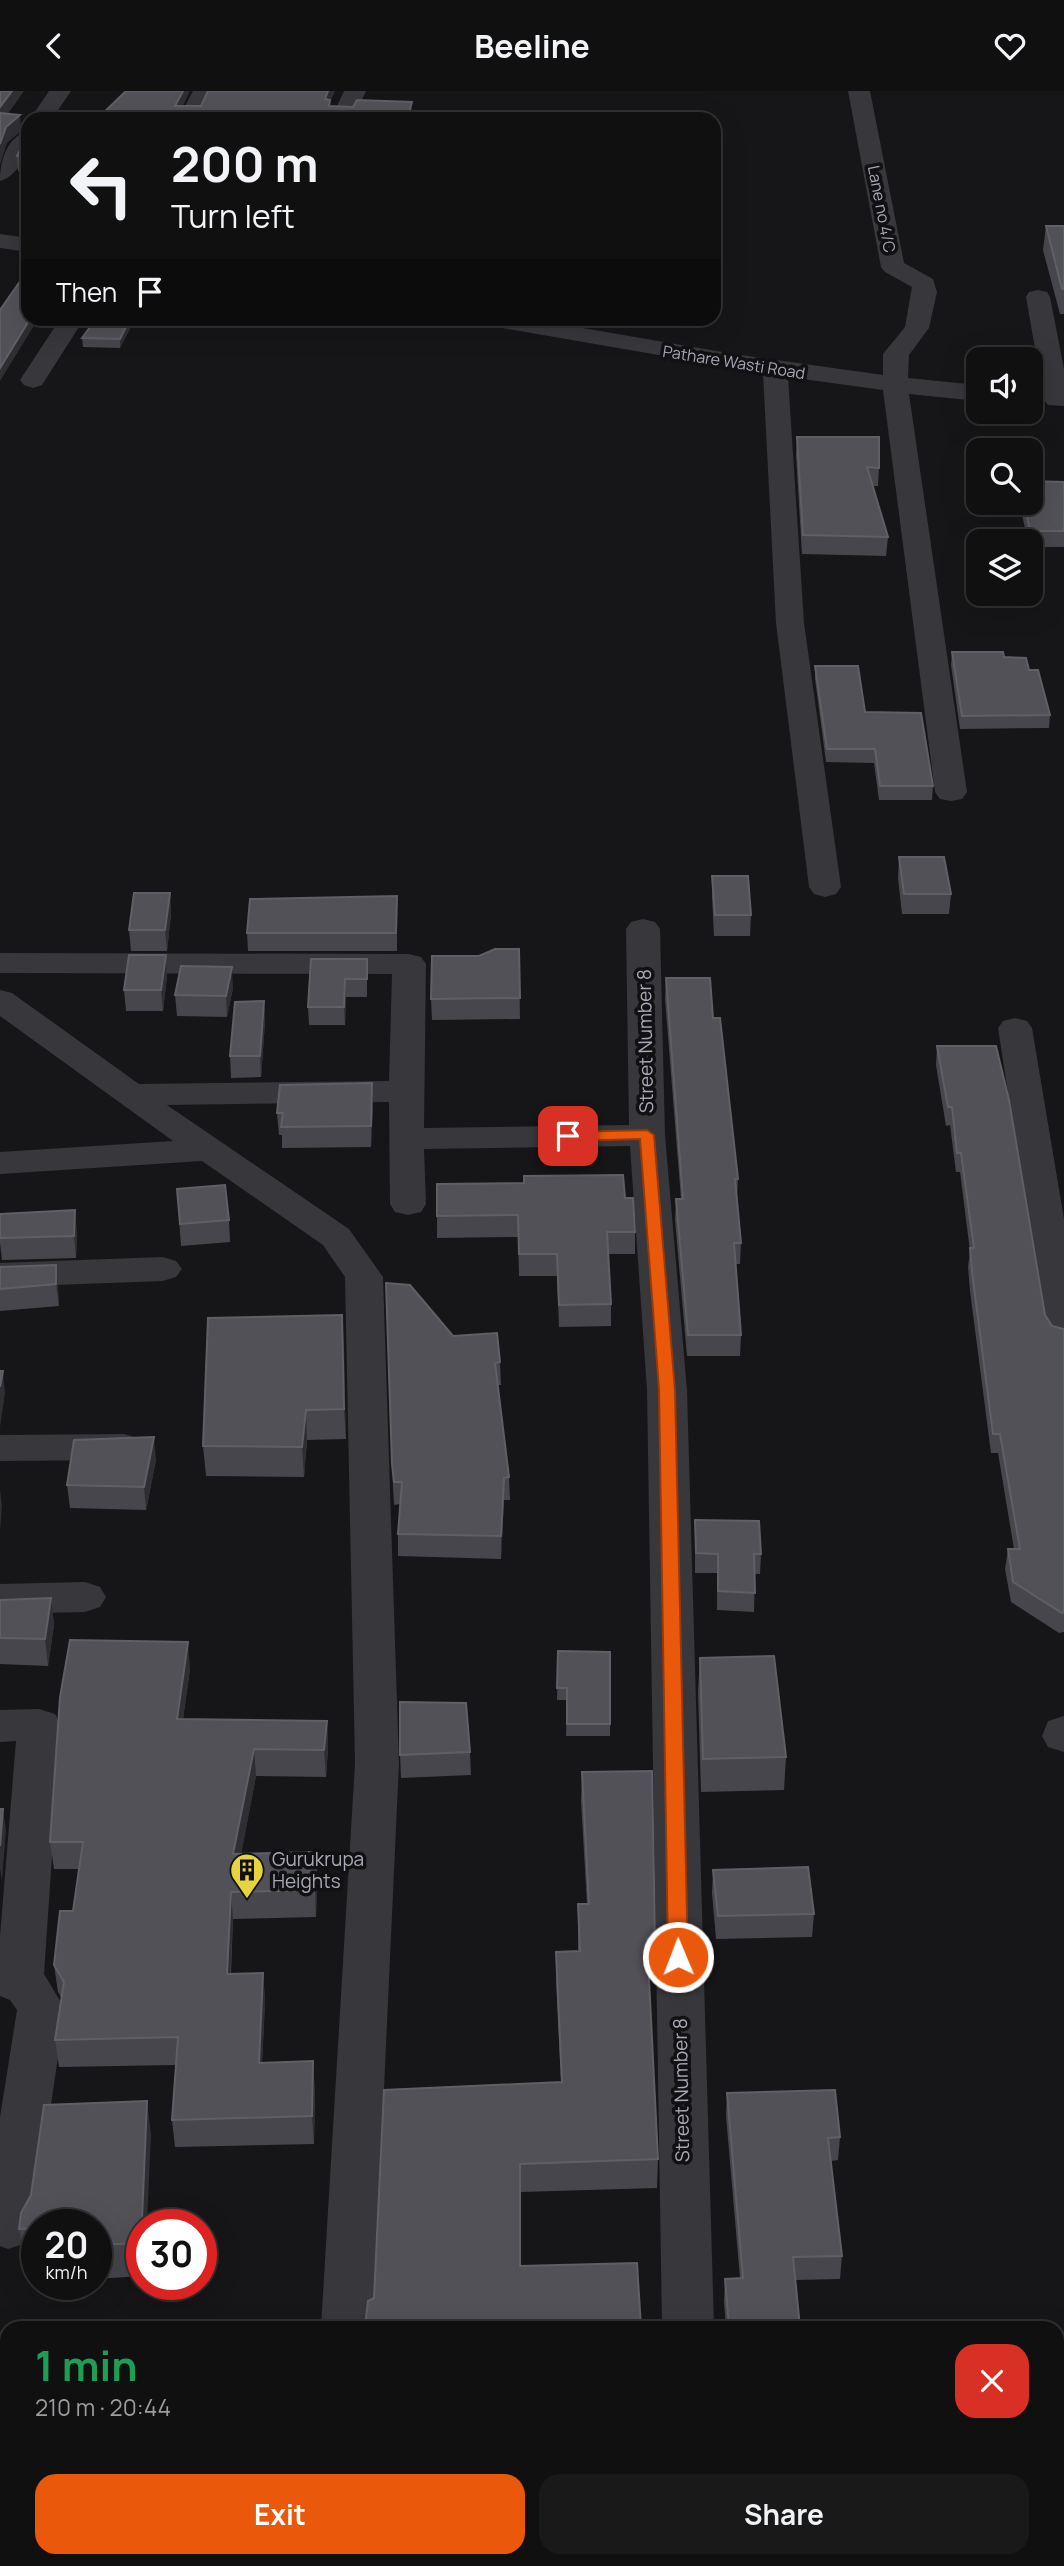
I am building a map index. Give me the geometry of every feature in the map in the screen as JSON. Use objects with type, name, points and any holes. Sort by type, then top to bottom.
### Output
[{"type":"street","points":[[46,112],[60,91]]},
{"type":"street","points":[[193,112],[204,91]]},
{"type":"street","points":[[345,112],[355,91]]},
{"type":"street","name":"Lane no 4/C","points":[[859,91],[893,267],[923,284],[925,292],[917,328],[896,354],[895,386]]},
{"type":"street","points":[[0,174],[21,147]]},
{"type":"street","points":[[1038,297],[1061,401],[1043,399]]},
{"type":"street","points":[[33,380],[68,326]]},
{"type":"street","name":"Pathare Wasti Road","points":[[528,326],[775,369],[895,386],[966,392]]},
{"type":"street","points":[[775,369],[790,623],[825,887]]},
{"type":"street","points":[[895,386],[951,792]]},
{"type":"street","name":"Street Number 8","points":[[643,929],[647,1135],[667,1390],[675,1847],[688,2321]]},
{"type":"street","points":[[0,997],[423,964],[406,1091],[408,1204]]},
{"type":"street","points":[[0,997],[130,1095],[336,1237],[355,1260],[363,1277],[377,1763],[347,2321]]},
{"type":"street","points":[[1015,1028],[1064,1334]]},
{"type":"street","points":[[130,1095],[406,1091]]},
{"type":"street","points":[[406,1139],[647,1135]]},
{"type":"street","points":[[0,1163],[209,1150]]},
{"type":"street","points":[[0,1275],[163,1269]]},
{"type":"street","points":[[0,1448],[148,1446]]},
{"type":"street","points":[[0,1599],[85,1597]]},
{"type":"street","points":[[0,1726],[39,1725],[10,1981],[27,1986],[41,2009],[8,2228]]},
{"type":"building","points":[[0,91],[12,91],[0,107]]},
{"type":"building","points":[[126,91],[183,91],[175,106],[201,106],[208,91],[328,91],[325,99],[330,100],[329,106],[353,107],[357,100],[412,102],[409,112],[104,112]]},
{"type":"building","points":[[0,113],[20,115],[6,127],[0,144]]},
{"type":"building","points":[[1046,226],[1064,226],[1064,289],[1062,289]]},
{"type":"building","points":[[21,280],[21,326],[26,326],[0,368],[0,310]]},
{"type":"building","points":[[91,326],[126,326],[120,339],[82,338]]},
{"type":"building","points":[[797,437],[879,437],[879,468],[867,467],[888,537],[803,535]]},
{"type":"building","points":[[1043,481],[1064,482],[1064,531],[1030,529],[1027,515],[1043,515]]},
{"type":"building","points":[[952,652],[1003,652],[1004,657],[1026,658],[1029,670],[1038,670],[1050,715],[962,716]]},
{"type":"building","points":[[815,666],[858,666],[865,712],[921,713],[933,786],[880,786],[875,749],[827,749]]},
{"type":"building","points":[[899,857],[944,857],[951,894],[904,894]]},
{"type":"building","points":[[712,876],[748,876],[751,915],[715,915]]},
{"type":"building","points":[[134,893],[170,893],[165,930],[129,930]]},
{"type":"building","points":[[397,896],[396,933],[247,933],[250,899]]},
{"type":"building","points":[[495,949],[519,949],[520,998],[431,999],[432,956],[479,956]]},
{"type":"building","points":[[129,955],[166,955],[161,990],[124,990]]},
{"type":"building","points":[[311,959],[367,959],[367,979],[345,979],[344,1007],[308,1007]]},
{"type":"building","points":[[181,966],[232,967],[226,996],[175,995]]},
{"type":"building","points":[[666,978],[710,978],[713,1018],[720,1018],[738,1179],[735,1179],[741,1243],[734,1243],[741,1335],[688,1335],[676,1199],[683,1199]]},
{"type":"building","points":[[264,1001],[260,1056],[230,1056],[235,1002]]},
{"type":"building","points":[[937,1046],[996,1046],[1009,1100],[1045,1315],[1052,1326],[1064,1329],[1062,1613],[1013,1582],[1008,1549],[1020,1549],[1000,1434],[993,1434],[972,1272],[970,1248],[974,1248],[961,1153],[957,1153],[952,1107],[948,1107]]},
{"type":"building","points":[[372,1083],[371,1126],[281,1127],[283,1113],[277,1113],[280,1085]]},
{"type":"building","points":[[623,1175],[625,1198],[633,1198],[635,1232],[607,1232],[611,1304],[559,1305],[557,1254],[519,1254],[518,1215],[437,1216],[437,1184],[524,1183],[524,1176]]},
{"type":"building","points":[[225,1185],[229,1220],[180,1224],[177,1189]]},
{"type":"building","points":[[75,1210],[74,1236],[0,1238],[0,1214]]},
{"type":"building","points":[[56,1265],[56,1284],[0,1289],[0,1267]]},
{"type":"building","points":[[386,1283],[410,1285],[453,1336],[497,1333],[500,1362],[495,1363],[509,1477],[504,1478],[501,1536],[398,1534],[402,1482],[394,1482],[392,1464]]},
{"type":"building","points":[[342,1315],[344,1409],[306,1410],[302,1447],[203,1446],[208,1318]]},
{"type":"building","points":[[154,1437],[144,1487],[67,1485],[74,1440]]},
{"type":"building","points":[[695,1520],[759,1521],[761,1554],[754,1554],[755,1593],[718,1591],[718,1554],[696,1553]]},
{"type":"building","points":[[51,1598],[45,1639],[0,1638],[0,1600]]},
{"type":"building","points":[[70,1640],[188,1642],[177,1719],[327,1721],[324,1750],[254,1749],[233,1854],[316,1852],[315,1890],[231,1892],[227,1974],[263,1973],[259,2063],[313,2061],[312,2116],[172,2120],[178,2037],[55,2040],[64,1982],[54,1965],[60,1911],[73,1911],[83,1842],[50,1842],[60,1697]]},
{"type":"building","points":[[558,1651],[610,1652],[610,1724],[567,1724],[567,1688],[557,1688]]},
{"type":"building","points":[[774,1656],[786,1757],[703,1759],[700,1658]]},
{"type":"building","points":[[400,1702],[466,1703],[470,1752],[400,1755]]},
{"type":"building","points":[[652,1771],[655,1939],[647,1939],[658,2159],[520,2164],[520,2266],[637,2263],[641,2321],[366,2321],[368,2301],[374,2298],[384,2090],[562,2082],[556,1952],[580,1951],[578,1904],[589,1904],[582,1772]]},
{"type":"building","points":[[0,1809],[3,1809],[0,1846]]},
{"type":"building","points":[[808,1867],[814,1914],[718,1916],[713,1870]]},
{"type":"building","points":[[835,2090],[840,2137],[828,2138],[842,2256],[793,2257],[799,2321],[728,2321],[725,2279],[743,2278],[727,2093]]},
{"type":"building","points":[[147,2101],[142,2209],[126,2209],[126,2244],[112,2244],[112,2209],[23,2209],[31,2195],[44,2105]]},
{"type":"place","name":"Gurukrupa Heights","points":[[247,1900]]},
{"type":"route","points":[[568,1136],[647,1135],[667,1390],[678,1957]]}]
